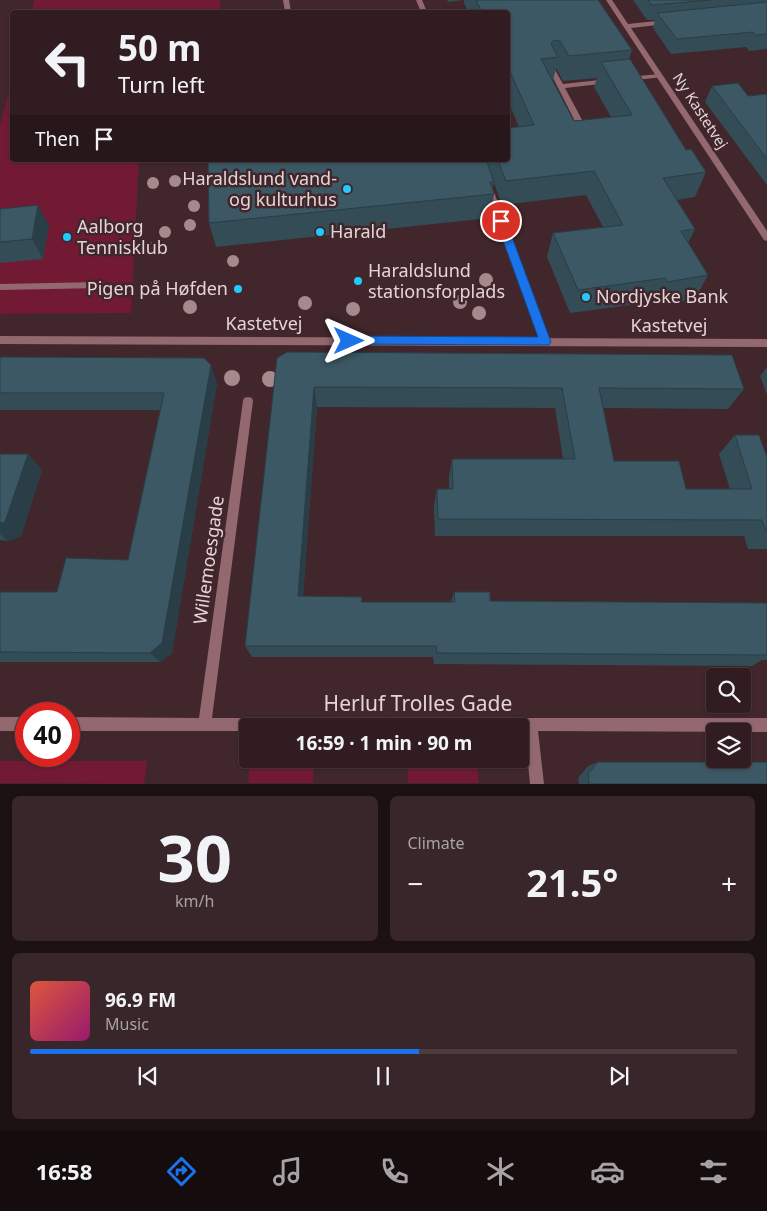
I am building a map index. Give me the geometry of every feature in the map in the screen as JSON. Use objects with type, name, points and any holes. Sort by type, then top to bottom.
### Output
[{"type":"street","name":"Ny Kastetvej","points":[[609,0],[767,238]]},
{"type":"street","points":[[627,26],[675,21]]},
{"type":"street","points":[[551,68],[588,138],[578,139]]},
{"type":"street","points":[[624,79],[660,76]]},
{"type":"street","points":[[560,86],[615,80]]},
{"type":"street","points":[[485,177],[545,342]]},
{"type":"street","points":[[0,287],[101,285]]},
{"type":"street","name":"Kastetvej","points":[[0,340],[767,343]]},
{"type":"street","name":"Willemoesgade","points":[[205,724],[248,401]]},
{"type":"street","points":[[0,724],[15,724]]},
{"type":"street","name":"Herluf Trolles Gade","points":[[80,724],[767,725]]},
{"type":"street","points":[[531,724],[537,784]]},
{"type":"shaded area","points":[[35,0],[220,0],[220,10],[32,10]]},
{"type":"shaded area","name":"Aalborg Tennisklub","points":[[10,88],[10,162],[139,162],[131,313],[0,314],[0,126]]},
{"type":"shaded area","points":[[0,761],[15,761],[15,767],[80,767],[80,761],[147,761],[144,784],[0,783]]},
{"type":"shaded area","points":[[250,768],[314,768],[313,783],[248,783]]},
{"type":"shaded area","points":[[408,768],[478,768],[479,783],[408,783]]},
{"type":"building","points":[[476,0],[598,0],[632,50],[569,56],[560,41],[554,40],[551,44],[558,57],[541,59],[574,121],[632,115],[601,62],[630,59],[686,150],[691,149],[706,172],[663,178],[695,229],[681,231],[708,275],[667,282],[665,278],[578,290],[553,233],[623,225],[594,171],[506,181],[499,162],[510,162],[510,128],[534,125],[510,71],[510,10],[481,10]]},
{"type":"building","points":[[648,0],[711,0],[652,5]]},
{"type":"building","points":[[767,2],[767,34],[756,35],[753,32],[677,39],[657,13]]},
{"type":"building","points":[[738,83],[748,96],[767,94],[767,159],[712,86]]},
{"type":"building","name":"Haraldslund vand- og kulturhus","points":[[208,162],[487,162],[494,182],[490,182],[494,194],[209,223]]},
{"type":"building","points":[[38,205],[32,239],[0,242],[0,209]]},
{"type":"building","points":[[287,352],[732,355],[744,389],[599,388],[614,461],[679,461],[686,489],[752,489],[735,435],[759,435],[767,457],[767,533],[762,520],[438,519],[437,489],[453,489],[452,459],[575,459],[562,388],[314,387],[298,596],[362,597],[361,602],[455,602],[454,592],[490,592],[490,601],[767,603],[767,655],[437,653],[436,646],[245,646],[277,358]]},
{"type":"building","points":[[0,357],[204,358],[211,365],[162,643],[150,653],[0,652],[0,592],[57,592],[66,558],[128,560],[164,393],[0,393]]},
{"type":"building","points":[[0,454],[28,454],[5,522],[0,523]]},
{"type":"building","points":[[598,762],[706,762],[706,768],[751,768],[751,762],[767,762],[767,784],[589,784],[588,774]]},
{"type":"place","name":"Haraldslund vand- og kulturhus","points":[[347,189]]},
{"type":"place","name":"Harald","points":[[320,232]]},
{"type":"place","name":"Aalborg Tennisklub","points":[[67,237]]},
{"type":"place","name":"Haraldslund stationsforplads","points":[[358,281]]},
{"type":"place","name":"Pigen på Høfden","points":[[238,289]]},
{"type":"place","name":"Nordjyske Bank","points":[[586,297]]},
{"type":"route","points":[[349,341],[545,342],[501,221]]}]
